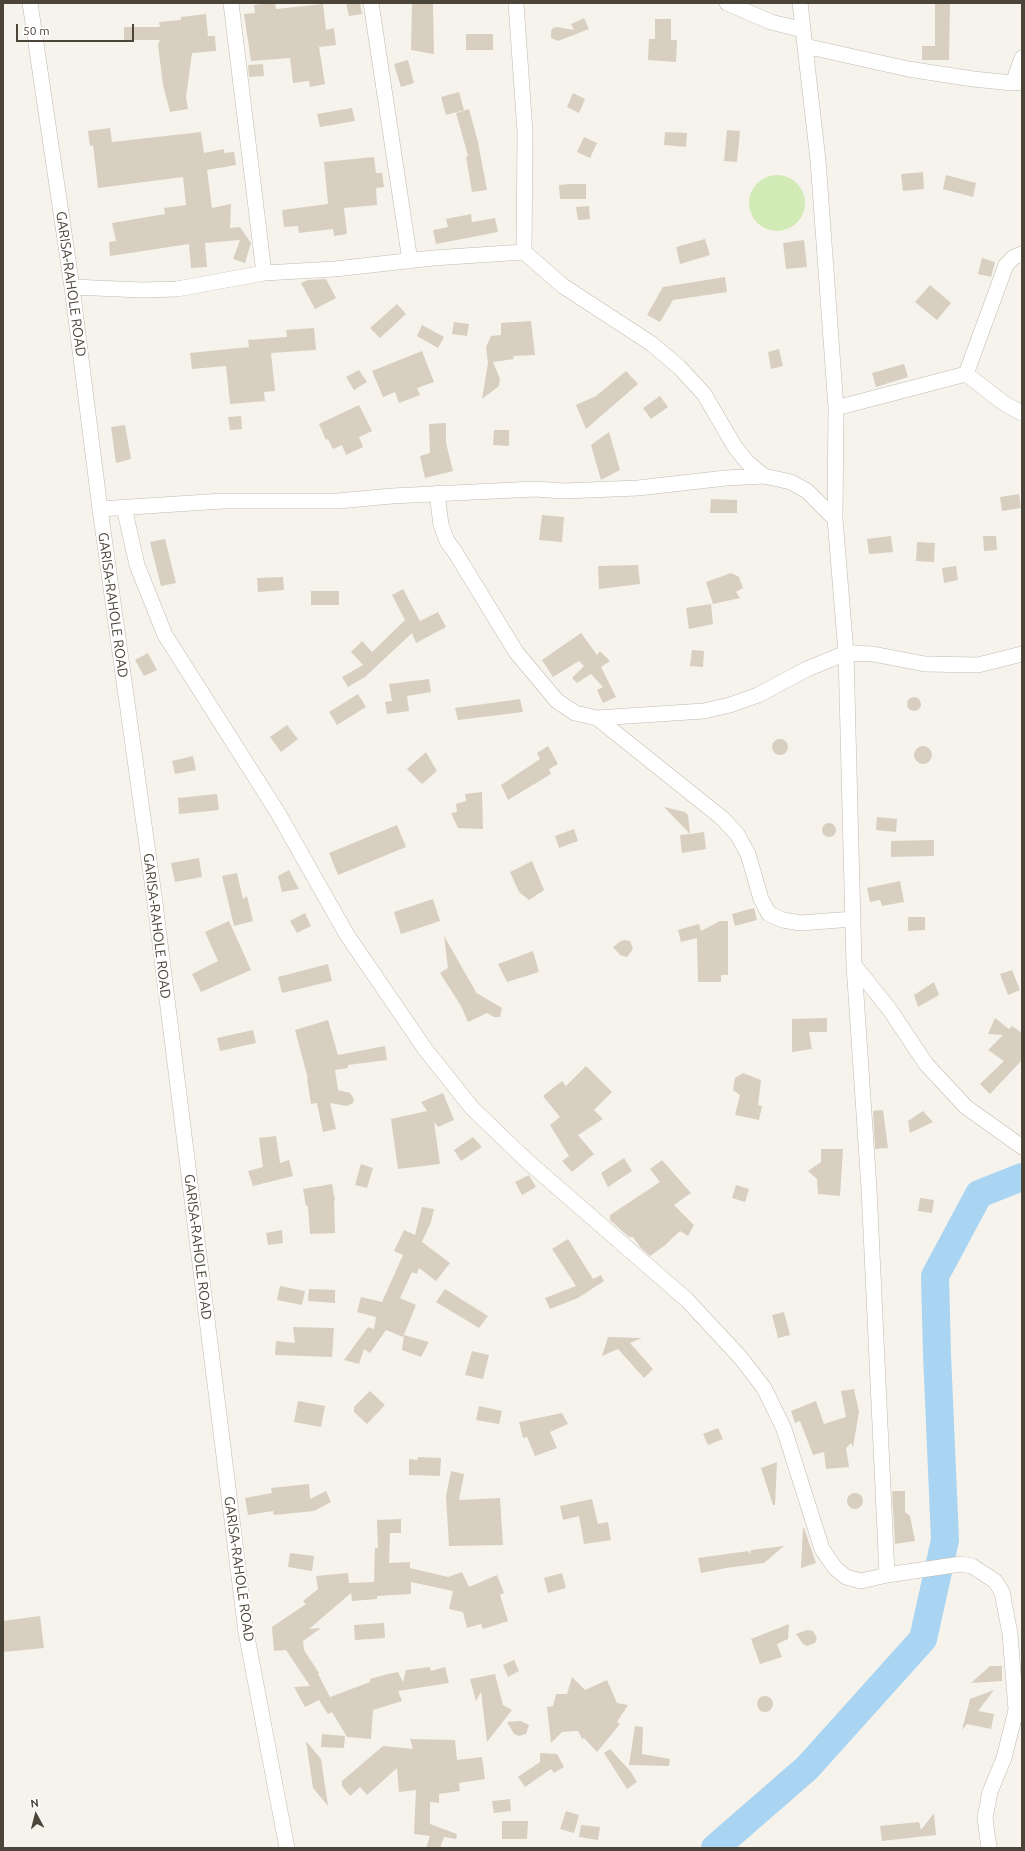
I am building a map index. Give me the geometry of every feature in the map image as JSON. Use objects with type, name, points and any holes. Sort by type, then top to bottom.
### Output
[{"type":"street","name":"GARISA-RAHOLE ROAD","points":[[30,3],[72,287],[100,509],[155,903],[246,1632],[286,1848]]},
{"type":"street","points":[[230,3],[264,273]]},
{"type":"street","points":[[371,3],[410,261]]},
{"type":"street","points":[[516,3],[525,132],[524,252]]},
{"type":"street","points":[[727,3],[771,22],[803,30]]},
{"type":"street","points":[[800,3],[818,160],[836,408],[835,519],[846,654],[854,965],[869,1188],[887,1575]]},
{"type":"street","points":[[805,46],[908,69],[973,79],[1017,82],[1022,58]]},
{"type":"street","points":[[72,287],[142,290],[177,289],[264,273],[335,269],[410,261],[524,252],[563,286],[652,344],[680,368],[704,394],[735,447],[748,463],[764,476]]},
{"type":"street","points":[[966,374],[1006,265],[1014,257],[1022,254]]},
{"type":"street","points":[[836,408],[966,374]]},
{"type":"street","points":[[966,374],[1006,404],[1022,413]]},
{"type":"street","points":[[100,509],[223,501],[338,501],[535,488],[563,491],[638,488],[726,478],[764,476],[791,482],[807,491],[835,519]]},
{"type":"street","points":[[437,494],[441,525],[447,541],[456,552],[516,652],[557,701],[575,713],[596,718],[704,711],[730,705],[758,695],[808,669],[846,654],[874,654],[925,664],[978,665],[1022,654]]},
{"type":"street","points":[[124,507],[138,566],[165,635],[278,813],[347,935],[425,1049],[472,1108],[526,1160],[687,1300],[740,1357],[764,1388],[784,1429],[822,1549],[835,1568],[846,1577],[861,1581],[887,1575],[961,1564],[972,1566],[995,1581],[1002,1592],[1010,1634],[1016,1710],[1004,1758],[990,1792],[985,1818],[989,1848]]},
{"type":"street","points":[[596,718],[722,818],[737,834],[748,854],[761,899],[769,914],[783,920],[800,923],[853,919]]},
{"type":"street","points":[[854,965],[890,1010],[926,1064],[966,1107],[1022,1147]]},
{"type":"green space","points":[[771,175],[783,175],[793,179],[801,187],[805,197],[805,209],[801,219],[793,227],[783,231],[771,231],[761,227],[753,219],[749,209],[749,197],[753,187],[761,179]]},
{"type":"building","points":[[275,3],[276,9],[323,4],[326,30],[334,28],[336,45],[319,47],[325,84],[310,87],[309,81],[293,83],[290,58],[251,61],[244,14],[255,13],[254,5]]},
{"type":"building","points":[[346,3],[360,3],[362,14],[349,16]]},
{"type":"building","points":[[412,3],[433,3],[434,54],[411,50]]},
{"type":"building","points":[[935,3],[950,3],[949,60],[922,60],[922,46],[935,46]]},
{"type":"building","points":[[206,14],[208,36],[215,36],[216,51],[192,53],[186,97],[188,109],[170,112],[163,85],[158,45],[160,40],[124,40],[124,27],[160,27],[159,22],[181,20],[181,17]]},
{"type":"building","points":[[584,18],[589,29],[558,41],[551,38],[551,31],[553,28],[557,27],[574,30],[571,24]]},
{"type":"building","points":[[655,19],[671,19],[671,40],[677,40],[676,62],[648,60],[649,39],[655,39]]},
{"type":"building","points":[[466,34],[493,34],[493,50],[466,50]]},
{"type":"building","points":[[408,60],[414,83],[401,87],[394,64]]},
{"type":"building","points":[[263,64],[264,76],[249,77],[248,65]]},
{"type":"building","points":[[459,92],[464,110],[446,115],[441,97]]},
{"type":"building","points":[[573,93],[585,99],[579,113],[567,107]]},
{"type":"building","points":[[352,108],[355,121],[320,127],[317,114]]},
{"type":"building","points":[[469,109],[478,142],[487,190],[472,192],[466,157],[468,156],[456,113]]},
{"type":"building","points":[[110,128],[112,142],[201,132],[204,153],[224,149],[224,153],[234,152],[236,165],[207,170],[212,208],[231,204],[230,228],[240,227],[251,243],[245,263],[233,259],[240,240],[205,243],[207,267],[191,268],[189,244],[110,256],[109,242],[116,241],[112,223],[165,214],[164,208],[186,205],[183,177],[98,188],[93,145],[90,146],[88,131]]},
{"type":"building","points":[[727,130],[740,131],[737,162],[724,161]]},
{"type":"building","points":[[665,132],[687,133],[686,147],[664,145]]},
{"type":"building","points":[[584,137],[597,143],[590,158],[577,152]]},
{"type":"building","points":[[374,157],[376,173],[382,173],[384,187],[376,188],[377,205],[344,208],[347,234],[334,236],[333,229],[299,233],[298,226],[284,227],[282,210],[328,204],[324,162]]},
{"type":"building","points":[[923,172],[924,189],[903,191],[901,174]]},
{"type":"building","points":[[946,175],[976,183],[973,197],[943,189]]},
{"type":"building","points":[[586,184],[586,199],[560,199],[559,185]]},
{"type":"building","points":[[589,206],[590,219],[578,220],[576,207]]},
{"type":"building","points":[[471,214],[472,222],[495,218],[498,232],[436,244],[433,230],[448,227],[446,219]]},
{"type":"building","points":[[705,239],[710,255],[680,264],[676,247]]},
{"type":"building","points":[[804,240],[807,267],[786,269],[783,243]]},
{"type":"building","points":[[982,258],[995,262],[991,277],[978,274]]},
{"type":"building","points":[[725,277],[727,292],[673,300],[660,322],[647,315],[663,287]]},
{"type":"building","points":[[326,279],[336,298],[315,309],[301,283],[308,280]]},
{"type":"building","points":[[930,285],[951,303],[937,320],[915,302]]},
{"type":"building","points":[[397,304],[406,314],[380,338],[370,328]]},
{"type":"building","points":[[531,321],[535,355],[513,356],[514,359],[493,362],[500,379],[499,386],[482,399],[488,363],[486,347],[491,336],[501,335],[501,323]]},
{"type":"building","points":[[454,322],[469,324],[467,336],[452,334]]},
{"type":"building","points":[[422,325],[444,337],[438,348],[417,336]]},
{"type":"building","points":[[314,328],[316,350],[271,353],[275,391],[264,392],[265,401],[230,404],[226,366],[192,369],[190,353],[249,347],[248,340],[287,337],[286,330]]},
{"type":"building","points":[[779,349],[783,366],[771,369],[768,352]]},
{"type":"building","points":[[422,351],[434,382],[417,388],[420,395],[399,403],[395,392],[383,397],[372,371]]},
{"type":"building","points":[[904,364],[908,377],[876,387],[872,373]]},
{"type":"building","points":[[359,370],[367,382],[354,390],[346,377]]},
{"type":"building","points":[[626,371],[638,384],[586,429],[576,405],[596,396]]},
{"type":"building","points":[[660,396],[668,407],[651,419],[643,408]]},
{"type":"building","points":[[359,405],[372,431],[359,437],[363,447],[346,455],[342,445],[333,449],[328,439],[326,440],[319,424]]},
{"type":"building","points":[[241,416],[242,429],[230,430],[228,417]]},
{"type":"building","points":[[446,423],[446,443],[453,471],[425,478],[420,456],[430,453],[429,424]]},
{"type":"building","points":[[125,425],[131,459],[116,463],[111,427]]},
{"type":"building","points":[[494,430],[509,430],[509,446],[493,445]]},
{"type":"building","points":[[609,432],[620,470],[601,480],[591,445]]},
{"type":"building","points":[[1019,494],[1021,508],[1002,511],[1000,497]]},
{"type":"building","points":[[711,499],[737,500],[737,513],[710,513]]},
{"type":"building","points":[[542,515],[564,517],[562,542],[539,540]]},
{"type":"building","points":[[891,536],[893,552],[869,554],[867,539]]},
{"type":"building","points":[[983,536],[996,536],[997,550],[984,551]]},
{"type":"building","points":[[165,539],[176,583],[161,586],[150,542]]},
{"type":"building","points":[[917,542],[935,543],[934,562],[916,561]]},
{"type":"building","points":[[638,565],[640,584],[599,589],[598,566]]},
{"type":"building","points":[[956,566],[958,580],[944,583],[942,568]]},
{"type":"building","points":[[731,573],[739,577],[743,588],[736,592],[740,598],[713,604],[706,582]]},
{"type":"building","points":[[283,577],[284,590],[258,592],[257,578]]},
{"type":"building","points":[[403,589],[420,621],[438,612],[446,627],[416,643],[412,633],[365,677],[348,687],[342,677],[363,665],[351,652],[362,641],[372,652],[405,620],[392,595]]},
{"type":"building","points":[[311,591],[339,591],[339,605],[311,605]]},
{"type":"building","points":[[711,604],[713,624],[689,629],[686,608]]},
{"type":"building","points":[[581,633],[597,655],[600,651],[610,661],[601,667],[616,697],[603,703],[597,690],[603,687],[591,674],[577,683],[572,678],[584,666],[579,661],[553,677],[542,660]]},
{"type":"building","points":[[692,650],[704,651],[703,667],[690,666]]},
{"type":"building","points":[[148,653],[157,670],[144,676],[135,660]]},
{"type":"building","points":[[429,679],[431,692],[407,696],[409,711],[387,714],[385,702],[392,701],[389,684]]},
{"type":"building","points":[[358,694],[366,707],[337,725],[329,712]]},
{"type":"building","points":[[911,697],[917,697],[921,701],[921,707],[917,711],[911,711],[907,707],[907,701]]},
{"type":"building","points":[[520,699],[523,712],[458,720],[455,708]]},
{"type":"building","points":[[287,725],[298,739],[281,752],[270,737]]},
{"type":"building","points":[[780,739],[787,744],[788,747],[783,754],[780,755],[773,750],[772,747],[777,740]]},
{"type":"building","points":[[548,746],[558,764],[549,769],[551,774],[508,800],[501,785],[540,759],[537,753]]},
{"type":"building","points":[[919,746],[927,746],[932,751],[930,762],[927,764],[919,764],[914,759],[914,751]]},
{"type":"building","points":[[426,752],[437,771],[422,784],[407,769]]},
{"type":"building","points":[[193,756],[196,770],[175,774],[172,761]]},
{"type":"building","points":[[482,792],[483,829],[458,828],[451,813],[457,812],[456,804],[466,801],[465,794]]},
{"type":"building","points":[[217,794],[219,810],[179,814],[178,798]]},
{"type":"building","points":[[664,807],[685,812],[688,815],[690,834]]},
{"type":"building","points":[[877,817],[897,819],[896,832],[876,830]]},
{"type":"building","points":[[826,823],[832,823],[836,827],[836,833],[832,837],[826,837],[822,833],[822,827]]},
{"type":"building","points":[[397,825],[406,847],[338,875],[329,853]]},
{"type":"building","points":[[574,829],[578,841],[559,848],[555,836]]},
{"type":"building","points":[[704,832],[706,849],[682,853],[680,835]]},
{"type":"building","points":[[934,840],[934,856],[891,857],[891,841]]},
{"type":"building","points":[[199,858],[202,877],[175,882],[171,863]]},
{"type":"building","points":[[532,861],[544,890],[529,900],[519,892],[510,872]]},
{"type":"building","points":[[289,870],[299,889],[282,892],[278,876]]},
{"type":"building","points":[[237,873],[243,899],[247,896],[253,921],[234,926],[222,876]]},
{"type":"building","points":[[900,881],[904,902],[882,906],[880,900],[870,902],[867,888]]},
{"type":"building","points":[[433,899],[440,921],[401,934],[394,912]]},
{"type":"building","points":[[754,908],[757,920],[735,926],[732,914]]},
{"type":"building","points":[[305,913],[311,926],[297,933],[290,921]]},
{"type":"building","points":[[908,917],[925,917],[925,930],[908,931]]},
{"type":"building","points":[[229,921],[251,970],[201,992],[192,974],[218,961],[205,932]]},
{"type":"building","points":[[720,921],[728,921],[728,975],[721,975],[721,982],[698,982],[697,938],[681,942],[678,930],[699,924],[701,931]]},
{"type":"building","points":[[444,936],[475,992],[502,1008],[500,1017],[494,1017],[487,1013],[468,1022],[461,1006],[440,973],[448,968]]},
{"type":"building","points":[[625,940],[630,941],[633,949],[627,957],[620,955],[613,947]]},
{"type":"building","points":[[533,951],[539,972],[507,982],[498,964]]},
{"type":"building","points":[[328,964],[332,981],[282,993],[278,977]]},
{"type":"building","points":[[1012,970],[1020,990],[1008,995],[1000,974]]},
{"type":"building","points":[[934,982],[939,995],[918,1007],[914,995]]},
{"type":"building","points":[[827,1018],[827,1032],[809,1032],[812,1049],[792,1052],[792,1019]]},
{"type":"building","points":[[995,1018],[1009,1029],[1012,1026],[1022,1033],[1022,1060],[990,1094],[980,1084],[1004,1061],[988,1050],[1003,1035],[988,1034]]},
{"type":"building","points":[[328,1020],[338,1055],[385,1046],[387,1060],[348,1065],[348,1068],[335,1070],[338,1090],[350,1093],[354,1099],[353,1103],[347,1106],[330,1103],[336,1129],[323,1132],[317,1103],[311,1104],[308,1079],[295,1030]]},
{"type":"building","points":[[253,1030],[256,1043],[220,1051],[217,1038]]},
{"type":"building","points":[[586,1066],[612,1092],[594,1110],[603,1119],[578,1135],[594,1154],[572,1172],[562,1161],[569,1156],[550,1125],[560,1117],[543,1096],[562,1081],[566,1086]]},
{"type":"building","points":[[743,1073],[761,1080],[758,1105],[762,1106],[759,1120],[735,1115],[740,1095],[733,1090],[735,1078]]},
{"type":"building","points":[[443,1093],[454,1120],[438,1127],[434,1122],[440,1164],[398,1169],[391,1119],[427,1111],[421,1102]]},
{"type":"building","points":[[883,1110],[888,1148],[875,1149],[873,1111]]},
{"type":"building","points":[[923,1111],[933,1122],[910,1133],[908,1121]]},
{"type":"building","points":[[276,1136],[280,1163],[289,1160],[293,1176],[253,1186],[248,1171],[263,1167],[259,1138]]},
{"type":"building","points":[[473,1137],[482,1147],[461,1161],[454,1150]]},
{"type":"building","points":[[821,1149],[843,1149],[840,1196],[818,1194],[817,1179],[808,1171],[821,1162]]},
{"type":"building","points":[[624,1158],[632,1171],[608,1187],[601,1173]]},
{"type":"building","points":[[662,1160],[691,1193],[674,1205],[694,1225],[688,1236],[680,1231],[664,1246],[650,1256],[641,1248],[633,1237],[629,1237],[610,1220],[610,1215],[660,1182],[650,1169]]},
{"type":"building","points":[[361,1164],[373,1168],[367,1188],[355,1185]]},
{"type":"building","points":[[529,1175],[536,1187],[522,1195],[515,1182]]},
{"type":"building","points":[[332,1184],[335,1200],[335,1233],[310,1234],[308,1206],[306,1206],[303,1189]]},
{"type":"building","points":[[736,1185],[749,1189],[745,1202],[732,1198]]},
{"type":"building","points":[[920,1198],[934,1200],[932,1213],[918,1211]]},
{"type":"building","points":[[422,1207],[434,1209],[431,1222],[422,1242],[450,1263],[436,1281],[419,1268],[417,1274],[412,1272],[400,1298],[416,1305],[403,1337],[386,1330],[370,1353],[364,1349],[359,1364],[344,1360],[368,1327],[374,1329],[376,1317],[357,1312],[361,1297],[382,1302],[403,1255],[394,1251],[404,1230],[415,1235]]},
{"type":"building","points":[[282,1230],[283,1243],[268,1245],[266,1233]]},
{"type":"building","points":[[568,1239],[593,1279],[601,1275],[604,1281],[578,1298],[550,1309],[545,1298],[576,1286],[552,1249]]},
{"type":"building","points":[[280,1286],[305,1291],[302,1305],[277,1300]]},
{"type":"building","points":[[309,1289],[335,1290],[335,1303],[308,1301]]},
{"type":"building","points":[[445,1289],[488,1316],[479,1328],[436,1302]]},
{"type":"building","points":[[784,1312],[790,1335],[778,1338],[772,1315]]},
{"type":"building","points":[[293,1327],[334,1328],[332,1357],[275,1355],[276,1341],[295,1343]]},
{"type":"building","points":[[404,1335],[429,1342],[421,1357],[402,1350]]},
{"type":"building","points":[[608,1337],[642,1338],[630,1343],[653,1369],[644,1378],[618,1349],[602,1356]]},
{"type":"building","points":[[472,1351],[489,1355],[483,1379],[465,1375]]},
{"type":"building","points":[[854,1389],[859,1412],[853,1447],[851,1443],[846,1448],[849,1467],[826,1469],[824,1452],[813,1455],[800,1421],[795,1423],[791,1411],[816,1401],[824,1424],[846,1417],[841,1391]]},
{"type":"building","points":[[370,1391],[385,1405],[367,1424],[354,1412],[354,1407]]},
{"type":"building","points":[[298,1401],[325,1406],[321,1427],[294,1422]]},
{"type":"building","points":[[479,1406],[502,1411],[499,1424],[476,1420]]},
{"type":"building","points":[[562,1413],[568,1424],[550,1432],[557,1448],[535,1456],[527,1437],[523,1438],[519,1422]]},
{"type":"building","points":[[718,1428],[723,1439],[708,1445],[703,1434]]},
{"type":"building","points":[[418,1457],[441,1458],[440,1476],[409,1475],[409,1459],[417,1460]]},
{"type":"building","points":[[777,1462],[775,1505],[773,1505],[761,1468]]},
{"type":"building","points":[[451,1471],[464,1474],[459,1500],[500,1498],[503,1545],[449,1546],[446,1496]]},
{"type":"building","points":[[309,1484],[310,1499],[326,1491],[331,1502],[314,1511],[274,1515],[273,1511],[248,1515],[245,1498],[272,1493],[271,1488]]},
{"type":"building","points":[[892,1491],[905,1491],[905,1512],[910,1516],[915,1541],[895,1544]]},
{"type":"building","points":[[852,1493],[858,1493],[863,1498],[861,1507],[858,1509],[852,1509],[847,1504],[847,1498]]},
{"type":"building","points":[[592,1499],[598,1524],[608,1522],[611,1540],[584,1544],[579,1516],[563,1520],[560,1506]]},
{"type":"building","points":[[401,1519],[401,1533],[390,1533],[389,1563],[410,1562],[410,1568],[448,1577],[462,1572],[469,1587],[497,1575],[504,1593],[500,1595],[508,1621],[483,1629],[481,1624],[467,1628],[463,1612],[449,1609],[453,1591],[411,1582],[411,1594],[377,1596],[377,1599],[352,1601],[351,1593],[309,1629],[321,1628],[303,1641],[304,1650],[319,1673],[318,1674],[330,1697],[370,1682],[370,1679],[388,1674],[398,1672],[403,1682],[406,1670],[430,1667],[431,1671],[445,1667],[449,1683],[398,1691],[402,1701],[373,1710],[371,1739],[347,1737],[332,1712],[328,1714],[319,1700],[305,1707],[294,1687],[310,1686],[286,1650],[274,1651],[272,1627],[306,1604],[303,1601],[318,1589],[316,1576],[348,1573],[349,1583],[374,1582],[375,1548],[378,1548],[377,1520]]},
{"type":"building","points":[[803,1528],[816,1563],[801,1568]]},
{"type":"building","points":[[784,1546],[764,1563],[701,1573],[698,1558],[748,1551],[750,1554],[751,1550]]},
{"type":"building","points":[[290,1553],[314,1556],[312,1571],[288,1567]]},
{"type":"building","points":[[562,1573],[566,1588],[548,1593],[544,1578]]},
{"type":"building","points":[[40,1616],[44,1648],[3,1652],[3,1621]]},
{"type":"building","points":[[384,1623],[385,1638],[355,1640],[354,1625]]},
{"type":"building","points":[[789,1624],[788,1639],[777,1644],[782,1657],[760,1664],[751,1639]]},
{"type":"building","points":[[807,1630],[813,1631],[817,1638],[815,1643],[807,1646],[803,1644],[796,1634]]},
{"type":"building","points":[[514,1660],[519,1671],[508,1677],[503,1665]]},
{"type":"building","points":[[990,1666],[1002,1666],[1002,1681],[971,1683]]},
{"type":"building","points":[[495,1674],[503,1705],[512,1710],[487,1742],[481,1692],[476,1701],[470,1679]]},
{"type":"building","points":[[572,1677],[585,1690],[607,1680],[617,1703],[628,1705],[617,1722],[620,1724],[597,1752],[584,1738],[582,1739],[578,1731],[562,1732],[551,1743],[547,1707],[553,1706],[556,1694],[567,1694]]},
{"type":"building","points":[[994,1690],[978,1711],[994,1714],[991,1729],[967,1724],[962,1730],[970,1699]]},
{"type":"building","points":[[762,1696],[768,1696],[773,1701],[771,1710],[768,1712],[762,1712],[757,1707],[757,1701]]},
{"type":"building","points":[[521,1721],[529,1725],[526,1734],[519,1736],[514,1734],[507,1722]]},
{"type":"building","points":[[635,1726],[643,1727],[642,1754],[670,1759],[669,1766],[629,1765]]},
{"type":"building","points":[[322,1734],[345,1736],[344,1748],[321,1747]]},
{"type":"building","points":[[410,1739],[455,1740],[457,1760],[482,1757],[485,1779],[459,1783],[460,1791],[439,1794],[439,1803],[430,1802],[430,1824],[457,1834],[456,1839],[444,1837],[440,1848],[426,1848],[430,1836],[414,1834],[416,1790],[399,1792],[397,1768],[367,1795],[360,1787],[350,1796],[342,1786],[342,1781],[383,1746],[413,1749]]},
{"type":"building","points":[[306,1741],[321,1759],[328,1806],[313,1788]]},
{"type":"building","points":[[610,1749],[631,1772],[637,1782],[627,1789],[604,1753]]},
{"type":"building","points":[[540,1753],[557,1754],[564,1767],[554,1773],[551,1769],[525,1787],[518,1777],[540,1762]]},
{"type":"building","points":[[510,1799],[511,1811],[494,1813],[492,1801]]},
{"type":"building","points":[[566,1811],[579,1815],[574,1833],[560,1829]]},
{"type":"building","points":[[934,1813],[936,1835],[882,1841],[880,1826],[919,1822],[921,1830]]},
{"type":"building","points":[[502,1821],[528,1821],[527,1839],[502,1839]]},
{"type":"building","points":[[581,1825],[600,1827],[598,1840],[579,1837]]},
{"type":"waterway","points":[[715,1848],[807,1768],[923,1639],[945,1540],[935,1276],[979,1194],[1022,1177]]}]
